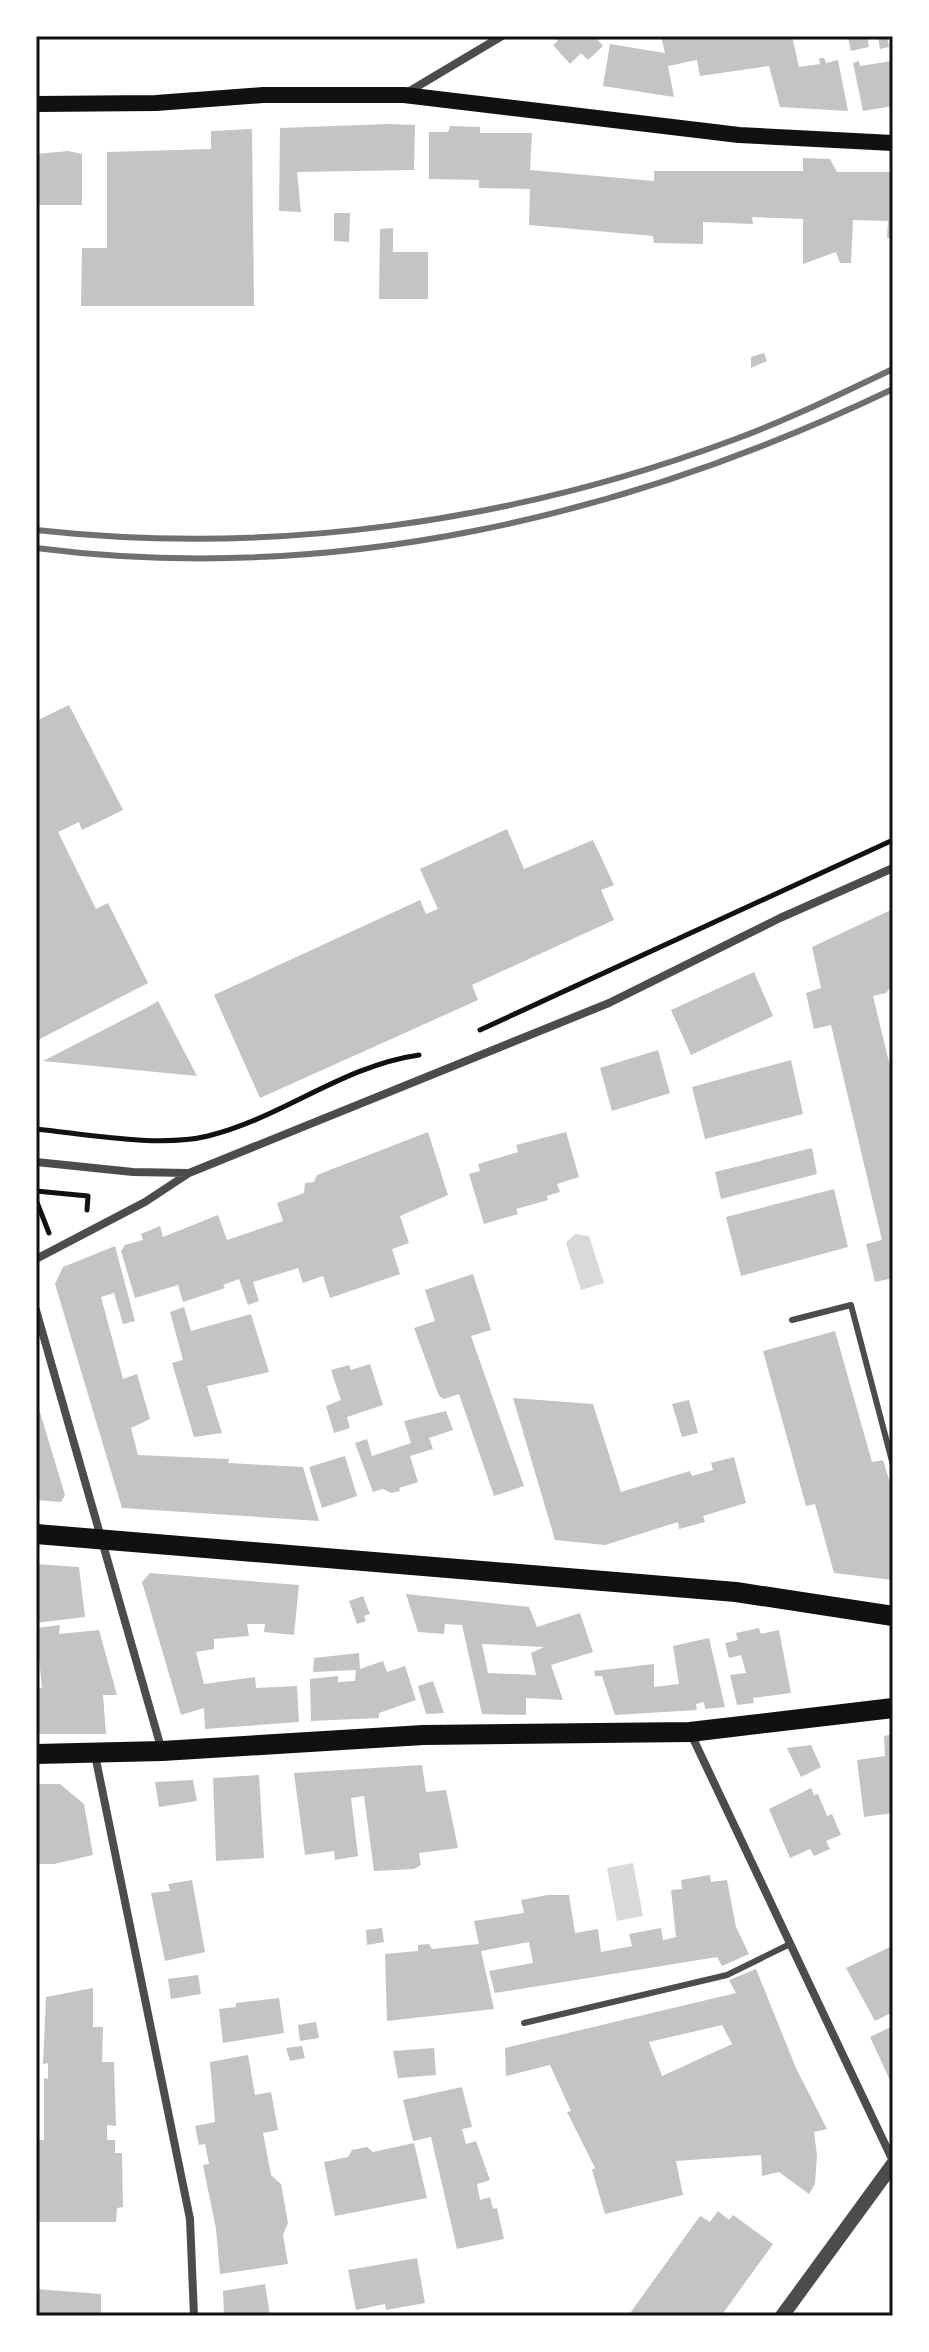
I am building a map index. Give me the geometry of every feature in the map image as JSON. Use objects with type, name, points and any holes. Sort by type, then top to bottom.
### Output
[{"type":"main road","points":[[36,104],[156,103],[263,95],[404,95],[739,135],[893,143]]},
{"type":"main road","points":[[36,1534],[736,1592],[893,1616]]},
{"type":"main road","points":[[36,1754],[162,1751],[423,1735],[690,1732],[893,1708]]},
{"type":"street","points":[[404,95],[502,36]]},
{"type":"street","points":[[36,1259],[145,1202],[189,1173],[609,1003],[780,918],[893,868]]},
{"type":"street","points":[[36,1162],[133,1172],[189,1173]]},
{"type":"street","points":[[36,1310],[162,1751]]},
{"type":"street","points":[[690,1732],[893,2163],[782,2316]]},
{"type":"street","points":[[94,1754],[190,2219],[194,2316]]},
{"type":"lane","points":[[792,1320],[851,1305],[893,1465]]},
{"type":"lane","points":[[524,2023],[727,1975],[790,1944]]},
{"type":"path","points":[[467,1036],[893,840]]},
{"type":"path","points":[[36,1129],[193,1139],[257,1118],[384,1060],[430,1054]]},
{"type":"path","points":[[36,1191],[88,1196],[86,1232]]},
{"type":"path","points":[[36,1200],[55,1249]]},
{"type":"shaded area","points":[[575,1234],[589,1236],[604,1283],[581,1290],[566,1243]]},
{"type":"shaded area","points":[[633,1863],[643,1916],[617,1921],[607,1868]]},
{"type":"building","points":[[553,36],[603,36],[598,40],[603,46],[588,60],[581,53],[570,64],[553,45],[558,41]]},
{"type":"building","points":[[661,36],[792,36],[799,67],[820,64],[819,58],[824,58],[826,63],[838,60],[848,111],[780,107],[769,66],[700,76],[697,60],[668,66],[674,97],[603,86],[610,44],[665,53]]},
{"type":"building","points":[[867,36],[869,47],[851,51],[848,37]]},
{"type":"building","points":[[878,36],[887,36],[889,47],[880,49]]},
{"type":"building","points":[[859,61],[860,66],[892,61],[893,106],[863,111],[853,63]]},
{"type":"building","points":[[415,125],[414,170],[297,172],[301,212],[279,211],[280,128]]},
{"type":"building","points":[[450,126],[480,127],[480,133],[532,133],[530,170],[654,181],[654,171],[803,171],[803,158],[830,159],[837,172],[893,172],[893,238],[887,238],[888,221],[853,220],[851,263],[840,263],[836,252],[803,264],[803,219],[752,217],[753,224],[703,222],[703,244],[654,243],[653,236],[529,225],[530,189],[479,188],[479,180],[429,179],[429,132],[448,132]]},
{"type":"building","points":[[252,129],[254,306],[81,306],[82,248],[107,248],[107,152],[211,149],[211,131]]},
{"type":"building","points":[[68,151],[82,154],[82,205],[36,205],[36,154]]},
{"type":"building","points":[[334,213],[350,213],[349,242],[334,241]]},
{"type":"building","points":[[393,228],[393,252],[428,252],[428,299],[379,299],[380,229]]},
{"type":"building","points":[[764,353],[767,361],[751,368],[751,357]]},
{"type":"building","points":[[69,705],[123,810],[82,830],[79,822],[58,832],[96,909],[108,903],[148,983],[36,1041],[36,721]]},
{"type":"building","points":[[507,829],[524,869],[593,840],[614,885],[601,890],[614,920],[472,985],[478,1000],[260,1098],[214,995],[420,900],[426,914],[438,909],[420,869]]},
{"type":"building","points":[[893,909],[893,984],[886,993],[873,996],[893,1079],[893,1278],[875,1282],[866,1244],[882,1240],[831,1025],[814,1029],[806,993],[821,988],[812,947]]},
{"type":"building","points":[[754,972],[773,1016],[691,1055],[671,1010]]},
{"type":"building","points":[[158,1001],[197,1076],[43,1061],[150,1006]]},
{"type":"building","points":[[658,1050],[670,1093],[612,1111],[600,1068]]},
{"type":"building","points":[[791,1060],[803,1114],[705,1139],[692,1087]]},
{"type":"building","points":[[428,1132],[448,1195],[400,1216],[409,1243],[392,1249],[400,1274],[330,1298],[323,1276],[303,1283],[298,1268],[253,1282],[259,1301],[248,1305],[239,1279],[223,1285],[225,1288],[183,1302],[178,1285],[135,1298],[121,1251],[125,1245],[143,1240],[141,1234],[160,1226],[163,1237],[218,1215],[227,1240],[283,1221],[277,1203],[304,1193],[305,1183],[314,1182],[317,1175]]},
{"type":"building","points":[[566,1132],[579,1177],[557,1184],[560,1192],[547,1196],[548,1200],[516,1209],[518,1214],[484,1224],[469,1174],[480,1171],[478,1164],[518,1152],[516,1145]]},
{"type":"building","points":[[812,1148],[817,1174],[721,1199],[715,1172]]},
{"type":"building","points":[[834,1189],[848,1247],[741,1276],[726,1217]]},
{"type":"building","points":[[115,1246],[135,1321],[123,1324],[114,1293],[101,1297],[123,1379],[137,1374],[150,1419],[131,1428],[138,1455],[229,1459],[228,1463],[303,1467],[319,1521],[122,1508],[55,1284],[63,1267]]},
{"type":"building","points":[[473,1274],[491,1330],[471,1336],[524,1486],[494,1496],[459,1394],[444,1399],[439,1396],[414,1328],[435,1321],[425,1290]]},
{"type":"building","points":[[184,1307],[191,1331],[251,1314],[269,1372],[207,1386],[222,1433],[194,1437],[172,1363],[183,1360],[170,1312]]},
{"type":"building","points":[[835,1331],[872,1462],[883,1460],[893,1493],[893,1580],[834,1573],[815,1504],[806,1506],[763,1351]]},
{"type":"building","points":[[370,1364],[383,1405],[347,1417],[350,1428],[334,1433],[326,1406],[341,1400],[331,1370],[349,1365],[351,1370]]},
{"type":"building","points":[[513,1398],[593,1404],[621,1492],[690,1471],[692,1476],[713,1470],[711,1463],[734,1457],[746,1503],[703,1516],[705,1522],[679,1529],[678,1522],[605,1545],[555,1540]]},
{"type":"building","points":[[36,1399],[65,1495],[61,1502],[36,1500]]},
{"type":"building","points":[[689,1400],[698,1433],[682,1437],[672,1404]]},
{"type":"building","points":[[446,1411],[453,1430],[429,1438],[433,1449],[410,1456],[418,1482],[391,1493],[383,1489],[373,1492],[355,1443],[367,1439],[372,1456],[411,1443],[404,1421]]},
{"type":"building","points":[[345,1456],[357,1496],[322,1508],[309,1467]]},
{"type":"building","points":[[36,1564],[79,1567],[85,1617],[36,1623]]},
{"type":"building","points":[[150,1573],[299,1585],[294,1635],[264,1632],[265,1624],[247,1624],[249,1636],[214,1639],[214,1649],[196,1652],[204,1684],[255,1677],[256,1688],[297,1686],[299,1722],[205,1729],[204,1708],[181,1715],[142,1582]]},
{"type":"building","points":[[406,1594],[529,1607],[537,1627],[580,1613],[593,1652],[551,1665],[563,1700],[526,1698],[526,1715],[482,1714],[462,1625],[445,1624],[444,1634],[418,1632]],"holes":[[[482,1644],[544,1647],[531,1653],[536,1675],[488,1673]]]},
{"type":"building","points":[[363,1596],[370,1614],[364,1616],[366,1621],[357,1624],[349,1601]]},
{"type":"building","points":[[60,1625],[59,1634],[99,1630],[117,1695],[103,1695],[106,1734],[36,1734],[36,1689],[42,1688],[36,1628]]},
{"type":"building","points":[[759,1628],[761,1634],[779,1630],[791,1693],[753,1698],[754,1703],[737,1705],[730,1675],[746,1673],[741,1655],[729,1658],[725,1643],[738,1640],[736,1633]]},
{"type":"building","points":[[709,1638],[725,1707],[705,1709],[704,1702],[696,1704],[697,1710],[615,1715],[602,1676],[595,1676],[594,1671],[654,1664],[654,1687],[679,1684],[673,1646]]},
{"type":"building","points":[[359,1653],[360,1669],[383,1661],[387,1672],[405,1666],[416,1700],[379,1713],[379,1718],[311,1721],[310,1679],[338,1676],[338,1682],[355,1681],[356,1670],[313,1672],[314,1658]]},
{"type":"building","points":[[433,1681],[444,1713],[426,1714],[418,1686]]},
{"type":"building","points":[[893,1734],[893,1813],[864,1817],[857,1760],[885,1756],[884,1736]]},
{"type":"building","points":[[811,1745],[821,1767],[801,1777],[787,1748]]},
{"type":"building","points":[[422,1765],[426,1792],[446,1790],[458,1848],[419,1853],[421,1865],[414,1869],[374,1871],[364,1796],[351,1798],[358,1856],[335,1860],[334,1851],[305,1855],[294,1773]]},
{"type":"building","points":[[259,1775],[264,1858],[216,1861],[213,1778]]},
{"type":"building","points":[[193,1780],[197,1801],[159,1807],[155,1782]]},
{"type":"building","points":[[36,1784],[60,1784],[84,1804],[93,1855],[54,1864],[36,1864]]},
{"type":"building","points":[[811,1788],[814,1795],[818,1794],[827,1816],[832,1814],[841,1835],[826,1841],[830,1849],[814,1856],[810,1849],[790,1858],[769,1809]]},
{"type":"building","points":[[710,1875],[711,1882],[727,1880],[736,1927],[749,1954],[722,1966],[717,1957],[495,1993],[489,1971],[533,1963],[529,1942],[481,1951],[494,2009],[387,2021],[385,1954],[418,1951],[418,1945],[429,1944],[432,1949],[479,1944],[474,1921],[524,1913],[521,1900],[547,1895],[569,1895],[575,1933],[598,1929],[601,1952],[632,1946],[629,1934],[661,1928],[663,1940],[676,1937],[671,1890],[682,1889],[681,1880]]},
{"type":"building","points":[[192,1880],[205,1952],[165,1961],[151,1893],[170,1891],[168,1884]]},
{"type":"building","points":[[382,1928],[384,1942],[367,1945],[366,1930]]},
{"type":"building","points":[[890,1947],[893,1954],[893,2012],[875,2021],[846,1968]]},
{"type":"building","points":[[756,1969],[796,2068],[827,2129],[814,2132],[817,2155],[815,2184],[809,2194],[779,2172],[762,2176],[761,2155],[676,2161],[683,2195],[605,2214],[592,2170],[595,2168],[567,2112],[571,2111],[550,2065],[506,2076],[505,2048],[736,1993],[729,1980]],"holes":[[[722,2025],[732,2044],[662,2076],[649,2042]]]},
{"type":"building","points":[[198,1975],[201,1994],[171,1999],[168,1979]]},
{"type":"building","points":[[93,1988],[93,2027],[103,2027],[102,2062],[114,2062],[116,2126],[107,2125],[107,2140],[115,2140],[115,2153],[122,2153],[123,2207],[117,2208],[116,2222],[36,2222],[36,2140],[44,2140],[44,2078],[48,2079],[48,2063],[43,2064],[46,1997]]},
{"type":"building","points":[[279,1998],[284,2033],[223,2043],[219,2009],[236,2007],[236,2003]]},
{"type":"building","points":[[316,2022],[319,2038],[300,2041],[298,2025]]},
{"type":"building","points":[[893,2026],[893,2087],[870,2037]]},
{"type":"building","points":[[302,2046],[305,2058],[290,2061],[286,2048]]},
{"type":"building","points":[[434,2048],[436,2075],[398,2078],[393,2051]]},
{"type":"building","points":[[248,2055],[255,2095],[271,2092],[278,2130],[263,2133],[271,2175],[281,2184],[288,2223],[283,2235],[288,2264],[220,2274],[216,2229],[203,2165],[209,2164],[205,2144],[199,2145],[195,2126],[215,2122],[210,2062]]},
{"type":"building","points":[[462,2087],[472,2127],[462,2129],[466,2144],[476,2141],[490,2180],[477,2184],[480,2200],[490,2197],[493,2209],[497,2208],[504,2239],[457,2249],[431,2137],[413,2141],[403,2100]]},
{"type":"building","points":[[414,2143],[427,2198],[335,2216],[324,2162],[348,2157],[352,2150],[367,2147],[373,2152]]},
{"type":"building","points":[[718,2211],[729,2220],[733,2215],[773,2244],[721,2316],[628,2316],[700,2216],[710,2222]]},
{"type":"building","points":[[417,2258],[425,2303],[386,2310],[385,2304],[356,2310],[348,2270]]},
{"type":"building","points":[[265,2284],[270,2316],[224,2315],[223,2291]]},
{"type":"building","points":[[36,2289],[101,2294],[101,2316],[36,2316]]},
{"type":"railway","points":[[36,530],[125,537],[213,539],[301,535],[389,526],[477,512],[563,493],[649,469],[733,440],[893,369]]},
{"type":"railway","points":[[36,548],[147,557],[258,557],[367,548],[475,531],[582,506],[688,473],[791,434],[893,389]]}]
